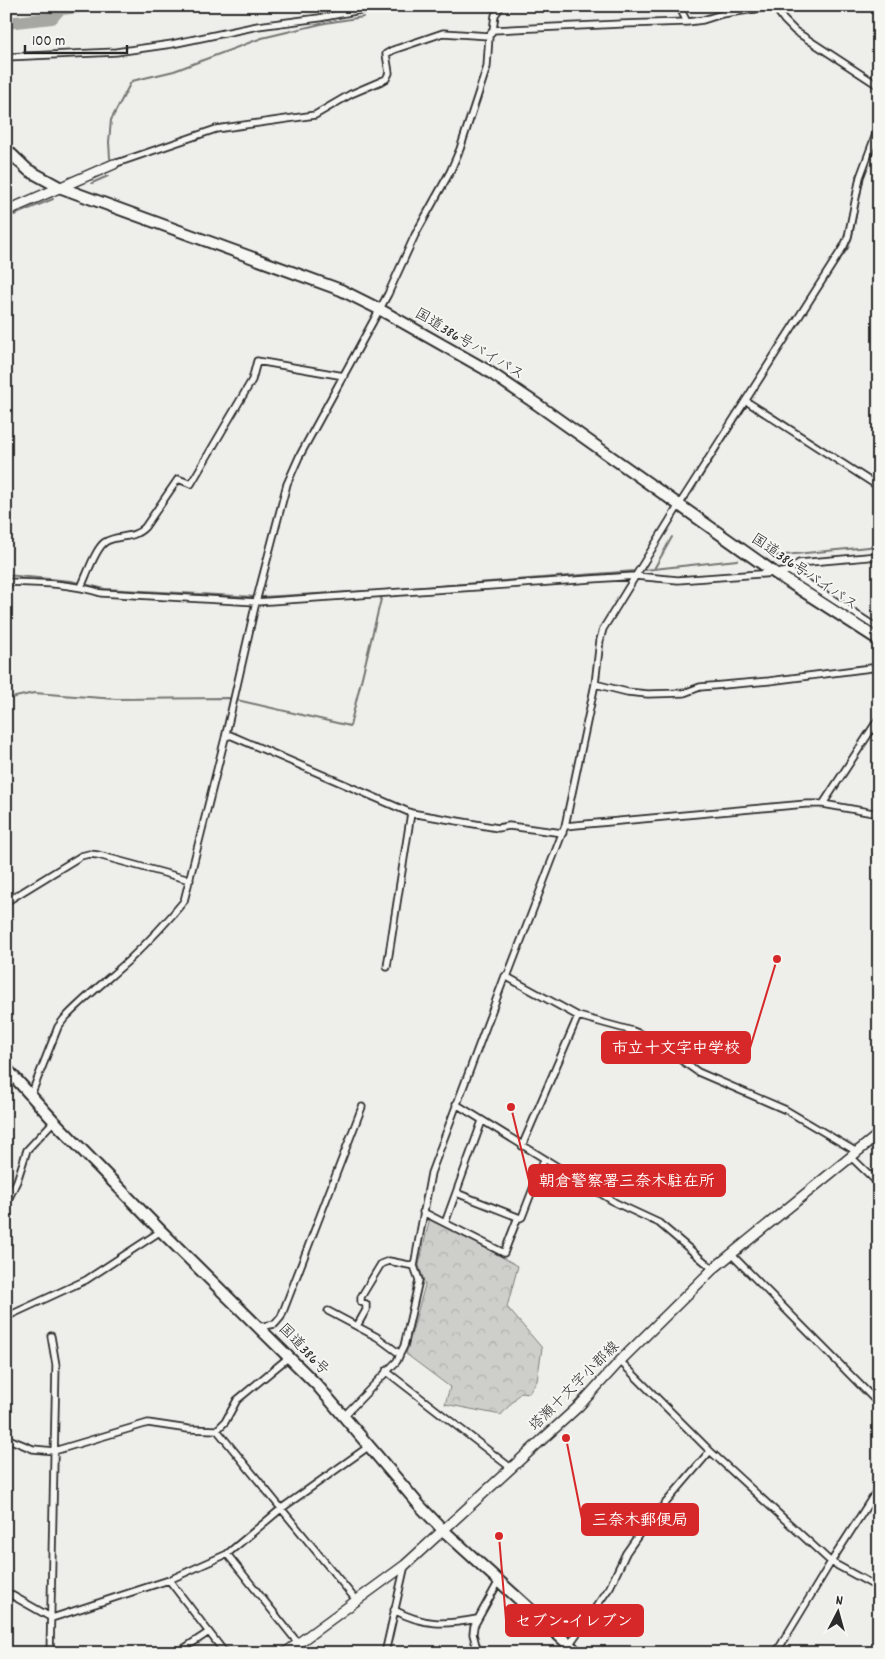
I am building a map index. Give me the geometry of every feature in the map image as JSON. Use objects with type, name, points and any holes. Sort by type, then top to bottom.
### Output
[{"type":"highway","name":"国道386号バイパス","points":[[6,150],[28,170],[59,187],[341,290],[379,309],[484,369],[538,405],[775,573],[879,640]]},
{"type":"highway","name":"国道386号","points":[[6,1068],[54,1121],[161,1231],[317,1385],[368,1447],[443,1530],[578,1653]]},
{"type":"main road","points":[[6,211],[114,164]]},
{"type":"main road","name":"塔瀬十文字小郡線","points":[[285,1653],[405,1565],[579,1406],[620,1361],[713,1269],[879,1134]]},
{"type":"street","points":[[6,57],[116,52],[172,44],[258,26],[319,18],[381,6]]},
{"type":"street","points":[[31,1095],[58,1027],[64,1018],[130,959],[163,926],[184,901],[225,738],[256,602],[292,473],[379,309],[460,149],[487,67],[489,36],[493,30],[495,15],[500,6]]},
{"type":"street","points":[[679,6],[687,22]]},
{"type":"street","points":[[493,30],[687,22],[703,20],[722,14],[775,6],[794,31],[879,86]]},
{"type":"street","points":[[114,164],[216,129],[315,115],[351,94],[386,78],[389,73],[386,54],[393,50],[443,33],[489,36]]},
{"type":"street","points":[[344,1416],[397,1361],[404,1346],[419,1280],[414,1266],[431,1173],[505,976],[508,977],[563,833],[595,684],[603,629],[679,505],[748,402],[844,246],[848,237],[860,177],[879,126]]},
{"type":"street","points":[[81,587],[99,548],[105,542],[138,534],[145,527],[178,479],[191,484],[252,380],[257,361],[344,376]]},
{"type":"street","points":[[748,402],[879,487]]},
{"type":"street","points":[[789,572],[799,563],[879,556]]},
{"type":"street","points":[[6,582],[45,583],[81,587],[101,593],[256,602],[635,576],[678,580],[789,572],[879,629]]},
{"type":"street","points":[[595,684],[627,692],[648,694],[684,693],[700,687],[769,682],[879,667]]},
{"type":"street","points":[[823,804],[879,718]]},
{"type":"street","points":[[225,738],[230,735],[411,813],[498,828],[509,826],[563,833]]},
{"type":"street","points":[[565,826],[806,804],[823,804],[879,814]]},
{"type":"street","points":[[387,967],[411,813]]},
{"type":"street","points":[[6,902],[81,856],[89,854],[190,880]]},
{"type":"street","points":[[508,977],[578,1016],[650,1038],[698,1072],[786,1110],[854,1154],[879,1184]]},
{"type":"street","points":[[522,1146],[578,1016]]},
{"type":"street","points":[[456,1104],[616,1204],[659,1223],[713,1269]]},
{"type":"street","points":[[259,1327],[274,1324],[281,1317],[362,1107]]},
{"type":"street","points":[[6,1204],[17,1181],[27,1150],[54,1121]]},
{"type":"street","points":[[445,1223],[482,1121]]},
{"type":"street","points":[[457,1190],[459,1194],[522,1217],[544,1160]]},
{"type":"street","points":[[423,1212],[504,1253],[518,1217]]},
{"type":"street","points":[[6,1317],[86,1280],[161,1231]]},
{"type":"street","points":[[731,1254],[879,1404]]},
{"type":"street","points":[[357,1326],[366,1310],[366,1304],[362,1302],[361,1297],[381,1264],[389,1261],[414,1266]]},
{"type":"street","points":[[328,1311],[377,1336],[400,1354]]},
{"type":"street","points":[[50,1653],[56,1365],[51,1336]]},
{"type":"street","points":[[6,1438],[33,1449],[54,1450],[148,1423],[188,1429],[217,1430],[225,1422],[237,1400],[289,1356]]},
{"type":"street","points":[[620,1361],[710,1451],[831,1562],[879,1588]]},
{"type":"street","points":[[386,1372],[511,1468]]},
{"type":"street","points":[[217,1430],[356,1600]]},
{"type":"street","points":[[6,1592],[52,1618],[168,1580],[227,1554],[282,1508],[368,1447]]},
{"type":"street","points":[[569,1645],[610,1587],[626,1553],[640,1533],[710,1451]]},
{"type":"street","points":[[776,1653],[879,1487]]},
{"type":"street","points":[[227,1554],[298,1643]]},
{"type":"street","points":[[385,1653],[405,1565]]},
{"type":"street","points":[[168,1580],[225,1653]]},
{"type":"street","points":[[478,1653],[474,1626],[498,1581]]},
{"type":"street","points":[[394,1610],[410,1619],[423,1622],[455,1624],[478,1619]]},
{"type":"street","points":[[177,1653],[209,1632]]},
{"type":"green space","points":[[430,1217],[518,1266],[507,1307],[542,1348],[537,1381],[529,1393],[521,1392],[501,1415],[445,1404],[450,1387],[406,1354],[425,1285],[419,1265]]},
{"type":"waterway","points":[[6,23],[52,18],[62,9],[88,6]]},
{"type":"waterway","points":[[110,158],[111,120],[132,81],[174,71],[262,38],[325,23],[363,17]]},
{"type":"waterway","points":[[832,270],[848,248],[863,179],[879,137]]},
{"type":"waterway","points":[[92,183],[108,176]]},
{"type":"waterway","points":[[14,215],[53,199]]},
{"type":"waterway","points":[[749,401],[785,343]]},
{"type":"waterway","points":[[692,492],[747,405]]},
{"type":"waterway","points":[[654,569],[672,537]]},
{"type":"waterway","points":[[774,556],[879,546]]},
{"type":"waterway","points":[[398,589],[635,571],[737,560]]},
{"type":"waterway","points":[[6,575],[71,581],[105,589],[256,597]]},
{"type":"waterway","points":[[262,597],[369,591]]},
{"type":"waterway","points":[[6,699],[34,693],[116,699],[228,698],[350,726],[382,595]]},
{"type":"place","name":"市立十文字中学校","points":[[777,959]]},
{"type":"place","name":"朝倉警察署三奈木駐在所","points":[[511,1107]]},
{"type":"place","name":"三奈木郵便局","points":[[566,1438]]},
{"type":"place","name":"セブン-イレブン","points":[[499,1536]]}]
